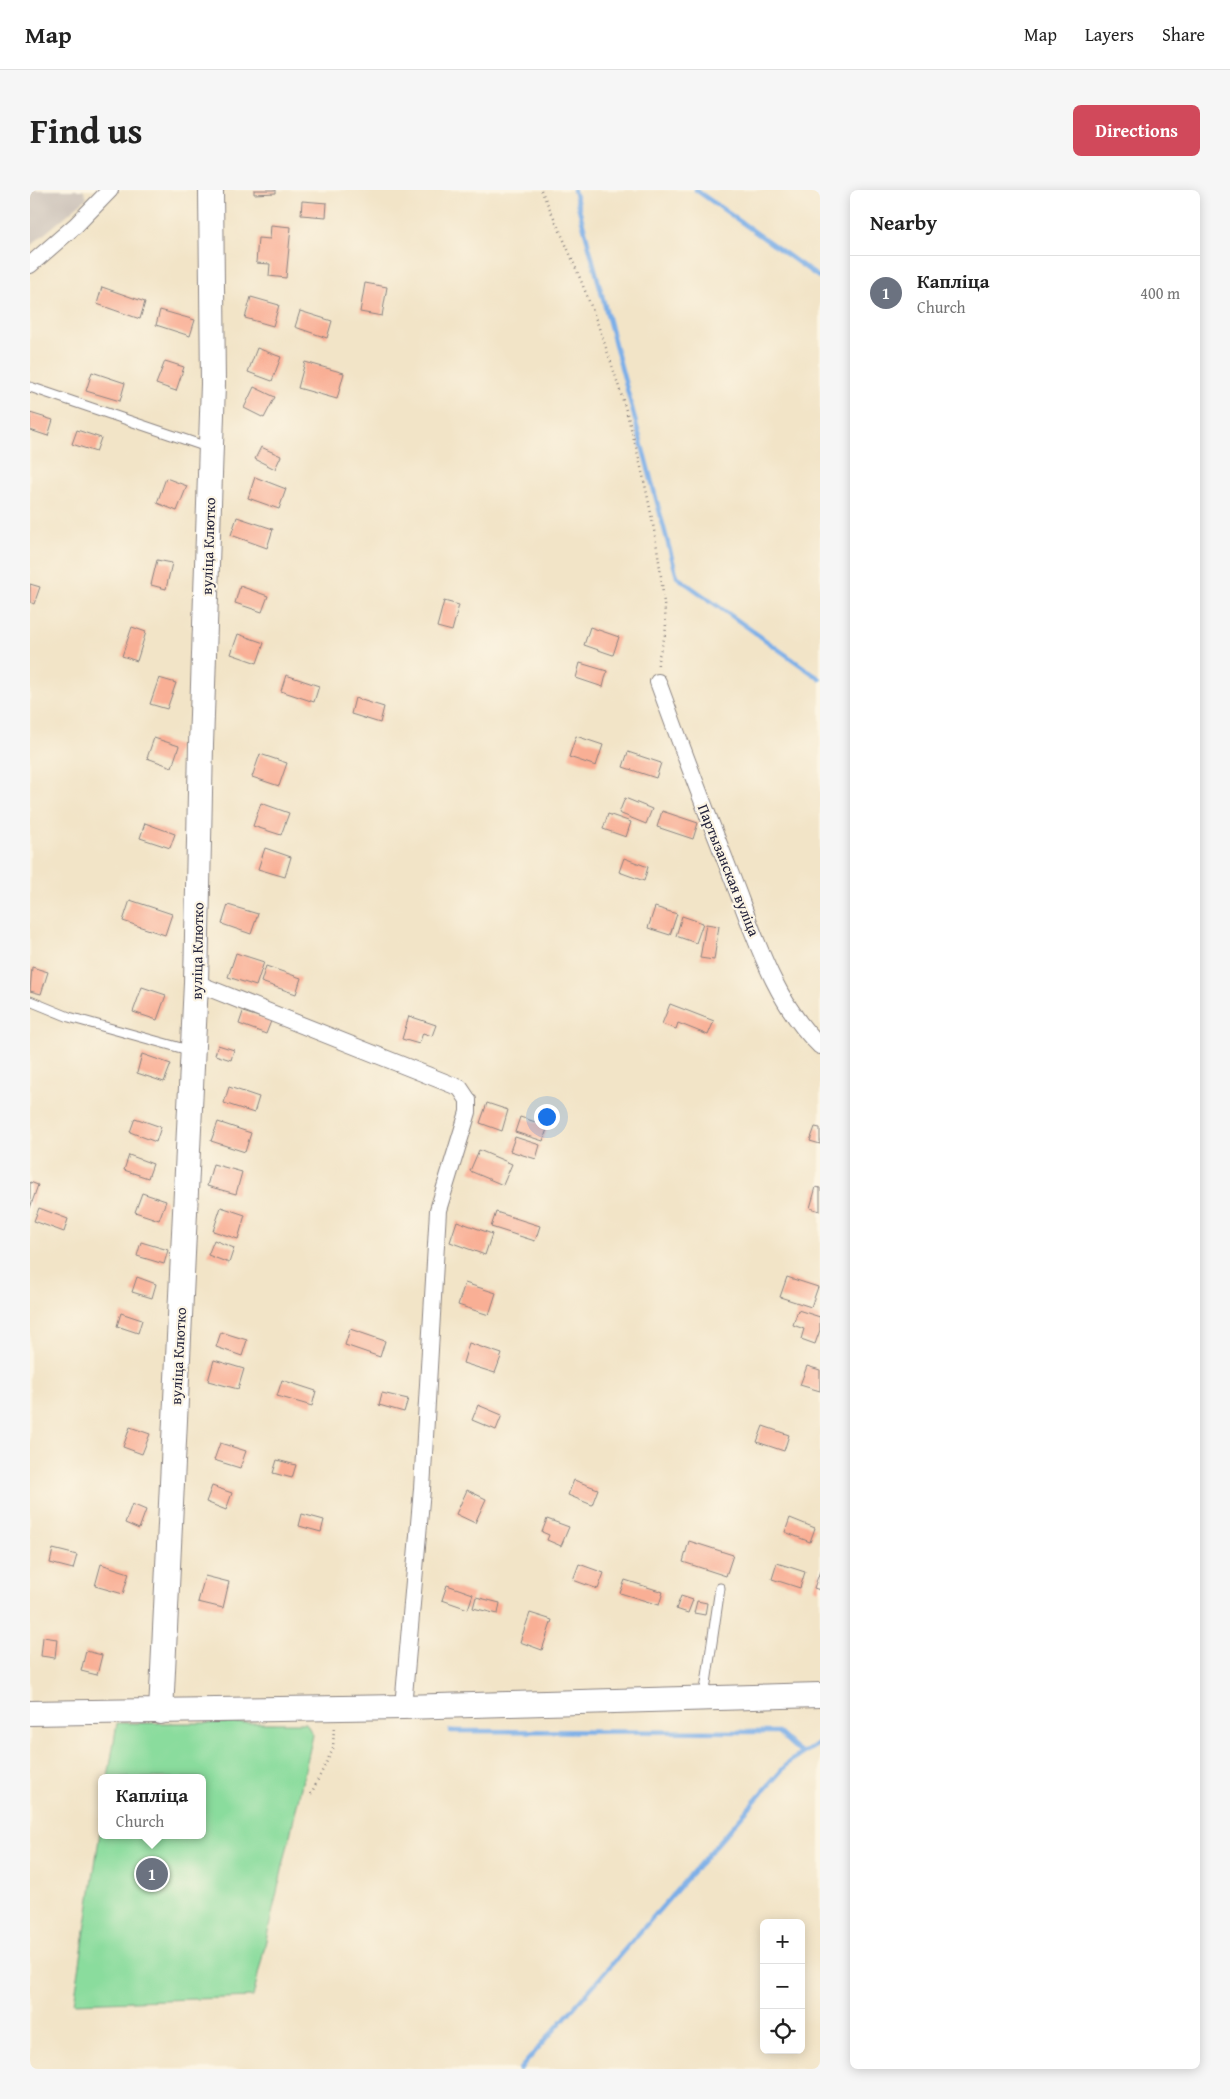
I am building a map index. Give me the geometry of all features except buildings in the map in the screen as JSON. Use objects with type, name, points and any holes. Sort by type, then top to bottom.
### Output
[{"type":"street","points":[[30,265],[76,225],[110,190]]},
{"type":"street","name":"вуліца Клютко","points":[[161,1712],[196,983],[201,745],[213,384],[211,190]]},
{"type":"street","name":"Партызанская вуліца","points":[[658,682],[694,782],[774,982],[804,1031],[820,1046]]},
{"type":"street","points":[[196,983],[460,1088],[468,1100],[468,1112],[438,1210],[422,1488],[403,1707]]},
{"type":"street","points":[[30,1713],[403,1707],[820,1695]]},
{"type":"lane","points":[[30,387],[211,449]]},
{"type":"lane","points":[[30,1001],[69,1016],[193,1051]]},
{"type":"lane","points":[[704,1698],[720,1588]]},
{"type":"path","points":[[541,190],[564,236],[606,349],[636,451],[654,533],[664,604],[666,633],[657,660],[658,682]]},
{"type":"path","points":[[311,1794],[333,1749],[332,1708]]},
{"type":"shaded area","points":[[30,190],[83,190],[87,198],[30,246]]},
{"type":"green space","points":[[117,1723],[306,1723],[313,1735],[253,1997],[74,2003],[99,1839],[206,1839],[206,1774],[109,1774]]},
{"type":"waterway","points":[[574,190],[677,577],[820,679]]},
{"type":"waterway","points":[[696,190],[820,278]]},
{"type":"waterway","points":[[450,1731],[778,1732],[802,1754]]},
{"type":"waterway","points":[[520,2069],[789,1762],[820,1743]]},
{"type":"place","name":"Капліца","points":[[152,1874]]}]
